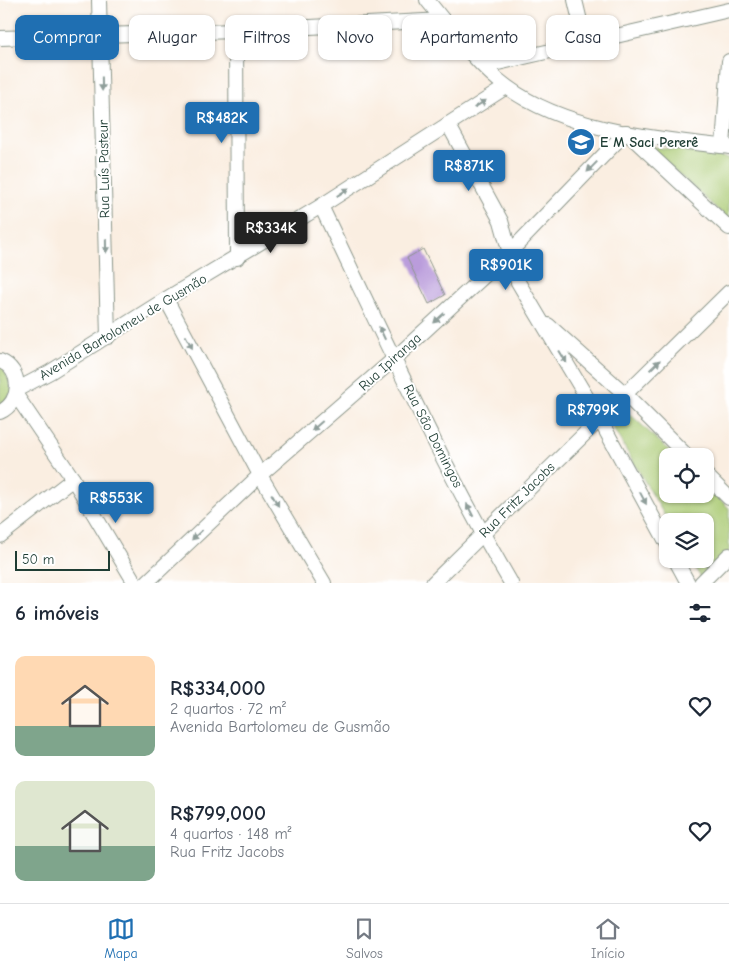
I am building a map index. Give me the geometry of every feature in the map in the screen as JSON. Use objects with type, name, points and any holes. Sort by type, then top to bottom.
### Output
[{"type":"street","name":"Rua Luís Pasteur","points":[[100,0],[100,15]]},
{"type":"street","points":[[427,0],[439,15]]},
{"type":"street","points":[[575,0],[579,15]]},
{"type":"street","points":[[619,34],[729,10]]},
{"type":"street","points":[[308,27],[402,22]]},
{"type":"street","points":[[119,34],[225,31]]},
{"type":"street","points":[[0,38],[15,38]]},
{"type":"street","points":[[485,66],[546,51]]},
{"type":"street","name":"Rua Luís Pasteur","points":[[102,60],[108,337]]},
{"type":"street","points":[[236,60],[237,258]]},
{"type":"street","points":[[480,60],[506,87],[555,112],[590,125],[726,147],[729,61]]},
{"type":"street","name":"Avenida Bartolomeu de Gusmão","points":[[0,412],[11,404],[17,392],[108,337],[166,299],[321,206],[506,87]]},
{"type":"street","points":[[448,124],[501,221],[518,282],[599,418],[659,528]]},
{"type":"street","points":[[626,132],[729,228]]},
{"type":"street","name":"Rua Ipiranga","points":[[146,583],[260,475],[394,359],[509,253],[626,132]]},
{"type":"street","name":"Rua São Domingos","points":[[321,206],[394,359],[482,534],[511,583]]},
{"type":"street","name":"Rua Fritz Jacobs","points":[[433,583],[729,292]]},
{"type":"street","points":[[166,299],[260,475],[324,583]]},
{"type":"street","points":[[538,315],[625,394],[679,448]]},
{"type":"street","points":[[0,361],[12,370],[17,379],[17,392],[73,479],[135,583]]},
{"type":"street","points":[[0,536],[73,479]]},
{"type":"street","points":[[714,483],[729,498]]},
{"type":"street","points":[[701,583],[729,556]]},
{"type":"street","points":[[680,568],[688,583]]},
{"type":"green space","points":[[648,146],[729,158],[729,220]]},
{"type":"green space","points":[[0,365],[4,368],[13,391],[0,408]]},
{"type":"green space","points":[[625,412],[632,416],[666,448],[659,448],[659,503],[714,503],[714,494],[729,508],[729,551],[714,565],[714,513],[663,513],[613,428],[612,420],[617,414]]},
{"type":"green space","points":[[695,568],[711,568],[701,578]]},
{"type":"building","points":[[423,249],[445,295],[429,304],[407,258]]},
{"type":"place","name":"E M Saci Pererê","points":[[581,142]]}]
